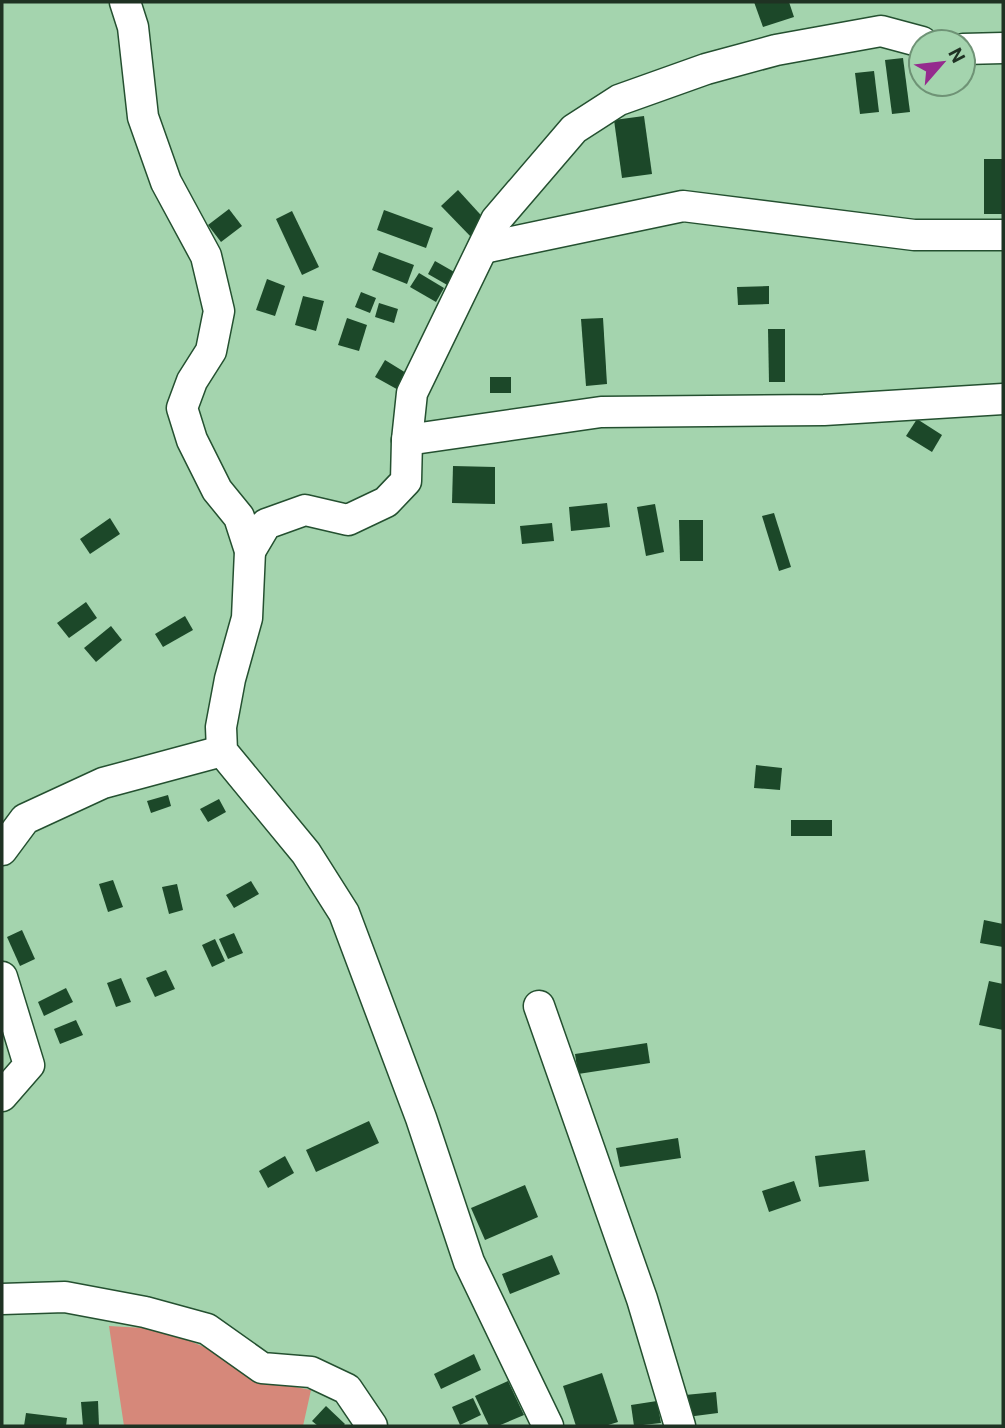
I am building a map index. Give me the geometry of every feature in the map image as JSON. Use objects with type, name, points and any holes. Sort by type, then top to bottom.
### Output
[{"type":"street","points":[[125,2],[134,27],[143,117],[166,182],[206,256],[219,311],[211,351],[192,381],[183,408],[192,440],[217,490],[239,517],[250,551],[247,618],[230,679],[221,727],[222,751],[306,853],[344,913],[421,1118],[469,1262],[548,1426]]},
{"type":"street","points":[[250,551],[267,524],[304,510],[348,520],[386,502],[406,481],[412,393],[496,220],[574,129],[619,100],[706,69],[776,50],[881,31],[907,38]]},
{"type":"street","points":[[977,49],[1003,48]]},
{"type":"street","points":[[483,248],[683,206],[914,234],[1003,235]]},
{"type":"street","points":[[407,440],[601,412],[824,410],[1003,399]]},
{"type":"street","points":[[2,850],[25,819],[103,782],[222,751]]},
{"type":"street","points":[[2,977],[29,1065],[2,1096]]},
{"type":"street","points":[[539,1006],[642,1298],[680,1426]]},
{"type":"street","points":[[2,1299],[65,1297],[145,1311],[207,1329],[262,1368],[311,1371],[347,1389],[372,1426]]},
{"type":"shaded area","points":[[109,1326],[161,1329],[209,1349],[279,1384],[311,1390],[303,1426],[124,1426]]},
{"type":"building","points":[[754,2],[789,2],[794,17],[763,27]]},
{"type":"building","points":[[903,58],[910,112],[892,114],[885,60]]},
{"type":"building","points":[[874,71],[879,112],[860,114],[855,73]]},
{"type":"building","points":[[644,116],[652,174],[622,178],[614,120]]},
{"type":"building","points":[[984,159],[1003,159],[1003,214],[984,214]]},
{"type":"building","points":[[458,190],[489,224],[473,239],[441,206]]},
{"type":"building","points":[[229,209],[242,226],[221,242],[208,225]]},
{"type":"building","points":[[384,210],[433,228],[426,248],[377,230]]},
{"type":"building","points":[[292,211],[319,267],[302,275],[276,219]]},
{"type":"building","points":[[379,252],[414,265],[407,284],[372,270]]},
{"type":"building","points":[[435,261],[456,273],[449,286],[428,274]]},
{"type":"building","points":[[419,273],[444,288],[436,302],[410,287]]},
{"type":"building","points":[[267,279],[285,286],[275,316],[256,310]]},
{"type":"building","points":[[769,286],[769,304],[738,305],[737,287]]},
{"type":"building","points":[[361,292],[376,298],[370,313],[355,307]]},
{"type":"building","points":[[303,296],[324,301],[316,331],[295,325]]},
{"type":"building","points":[[379,303],[398,309],[394,323],[375,317]]},
{"type":"building","points":[[347,318],[367,325],[359,351],[338,345]]},
{"type":"building","points":[[603,318],[607,384],[586,386],[581,319]]},
{"type":"building","points":[[768,329],[785,329],[785,382],[769,382]]},
{"type":"building","points":[[385,360],[411,376],[402,392],[375,377]]},
{"type":"building","points":[[490,377],[511,377],[511,393],[490,393]]},
{"type":"building","points":[[917,419],[942,435],[932,452],[906,436]]},
{"type":"building","points":[[453,466],[495,467],[495,504],[452,503]]},
{"type":"building","points":[[607,503],[610,527],[571,531],[569,507]]},
{"type":"building","points":[[655,504],[664,552],[646,556],[637,507]]},
{"type":"building","points":[[774,513],[791,567],[779,571],[762,516]]},
{"type":"building","points":[[110,518],[120,534],[90,554],[80,539]]},
{"type":"building","points":[[679,520],[703,520],[703,561],[680,561]]},
{"type":"building","points":[[552,523],[554,541],[522,544],[520,526]]},
{"type":"building","points":[[86,602],[97,618],[69,638],[57,623]]},
{"type":"building","points":[[185,616],[193,630],[163,647],[155,634]]},
{"type":"building","points":[[111,626],[122,640],[96,662],[84,648]]},
{"type":"building","points":[[756,765],[782,768],[780,790],[754,788]]},
{"type":"building","points":[[168,795],[171,806],[151,813],[147,801]]},
{"type":"building","points":[[219,799],[226,812],[208,822],[200,809]]},
{"type":"building","points":[[791,820],[832,820],[832,836],[791,836]]},
{"type":"building","points":[[113,880],[123,907],[108,912],[99,884]]},
{"type":"building","points":[[251,881],[259,894],[234,908],[226,895]]},
{"type":"building","points":[[177,884],[183,910],[169,914],[162,887]]},
{"type":"building","points":[[984,920],[1003,924],[1003,947],[980,943]]},
{"type":"building","points":[[22,930],[35,959],[20,966],[7,937]]},
{"type":"building","points":[[234,933],[243,953],[228,959],[219,939]]},
{"type":"building","points":[[215,939],[225,961],[212,967],[202,945]]},
{"type":"building","points":[[166,970],[175,989],[155,997],[146,978]]},
{"type":"building","points":[[121,978],[131,1002],[116,1007],[107,983]]},
{"type":"building","points":[[989,981],[1003,984],[1003,1030],[979,1025]]},
{"type":"building","points":[[66,988],[73,1002],[44,1016],[38,1002]]},
{"type":"building","points":[[76,1020],[83,1035],[60,1044],[54,1029]]},
{"type":"building","points":[[647,1043],[650,1063],[578,1074],[575,1054]]},
{"type":"building","points":[[369,1121],[379,1143],[316,1172],[306,1150]]},
{"type":"building","points":[[678,1138],[681,1158],[620,1167],[616,1148]]},
{"type":"building","points":[[865,1150],[869,1181],[819,1187],[815,1156]]},
{"type":"building","points":[[285,1156],[294,1173],[268,1188],[259,1171]]},
{"type":"building","points":[[794,1181],[801,1201],[769,1212],[762,1191]]},
{"type":"building","points":[[525,1185],[538,1217],[485,1240],[471,1208]]},
{"type":"building","points":[[552,1255],[560,1274],[510,1294],[502,1274]]},
{"type":"building","points":[[474,1354],[481,1370],[441,1389],[434,1374]]},
{"type":"building","points":[[602,1373],[618,1422],[605,1426],[576,1426],[563,1386]]},
{"type":"building","points":[[508,1381],[524,1415],[498,1426],[489,1426],[475,1396]]},
{"type":"building","points":[[716,1392],[718,1413],[687,1417],[685,1395]]},
{"type":"building","points":[[473,1398],[481,1415],[460,1425],[452,1407]]},
{"type":"building","points":[[98,1401],[99,1426],[83,1426],[81,1402]]},
{"type":"building","points":[[657,1401],[661,1423],[634,1426],[631,1405]]},
{"type":"building","points":[[326,1406],[345,1424],[343,1426],[318,1426],[312,1421]]},
{"type":"building","points":[[26,1413],[67,1418],[66,1426],[24,1426]]}]
